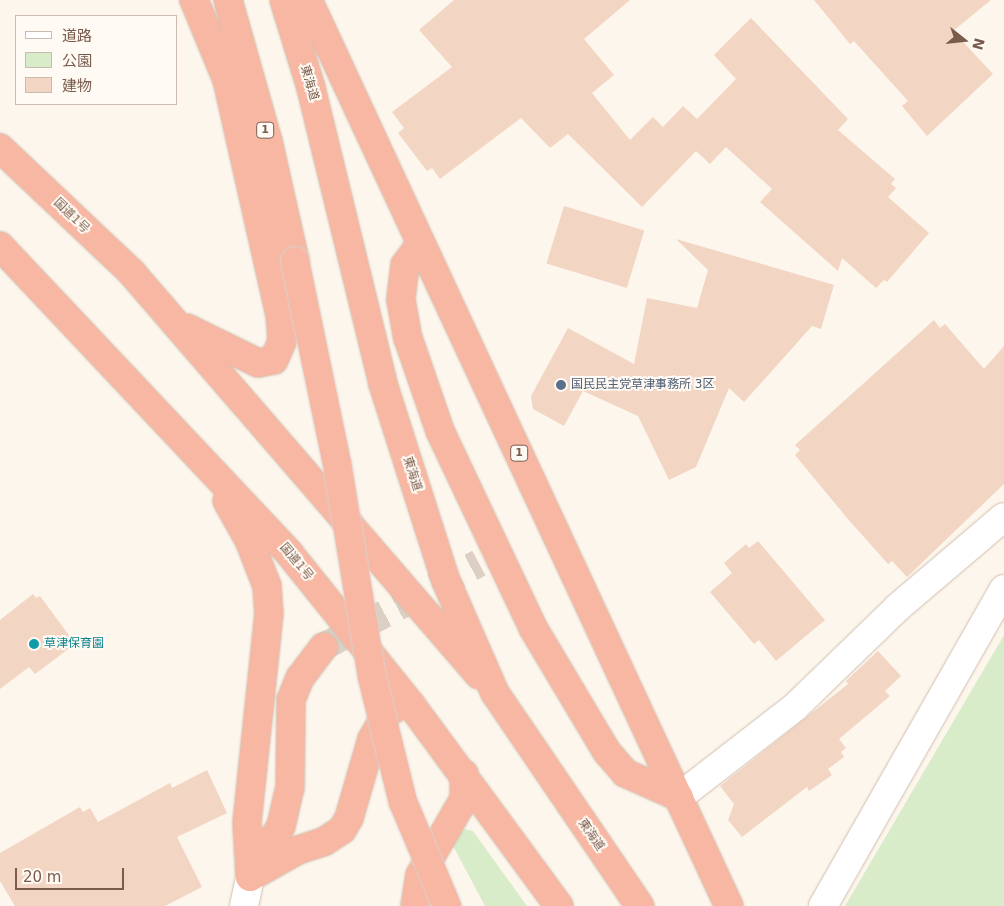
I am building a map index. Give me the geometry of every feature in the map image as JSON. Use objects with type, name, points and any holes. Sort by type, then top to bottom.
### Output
[{"type":"highway","points":[[174,322],[258,363],[274,360],[282,341],[280,315],[227,80],[194,0]]},
{"type":"highway","name":"1","points":[[228,0],[268,141],[295,261],[337,463],[372,677],[403,802],[447,906]]},
{"type":"highway","name":"東海道","points":[[284,0],[311,88],[383,384],[446,581],[495,693],[640,906]]},
{"type":"highway","name":"1","points":[[308,0],[728,906]]},
{"type":"highway","name":"国道1号","points":[[0,148],[132,273],[495,693]]},
{"type":"highway","points":[[420,245],[405,265],[401,300],[408,338],[440,431],[488,557],[607,752],[625,773],[679,797]]},
{"type":"highway","name":"国道1号","points":[[0,246],[289,553],[412,706],[464,774],[559,906]]},
{"type":"highway","points":[[204,461],[249,540],[267,586],[267,640],[247,823],[250,877]]},
{"type":"highway","points":[[250,877],[280,826],[290,788],[291,700],[300,678],[323,647]]},
{"type":"highway","points":[[250,877],[298,850],[325,841],[342,830],[349,818],[372,739],[388,710],[412,706]]},
{"type":"highway","points":[[415,906],[420,875],[464,799],[464,774]]},
{"type":"street","points":[[679,797],[795,707],[897,608],[1004,517]]},
{"type":"street","points":[[823,906],[1004,589]]},
{"type":"street","points":[[244,906],[250,877]]},
{"type":"green space","points":[[1004,635],[1004,906],[845,906]]},
{"type":"green space","points":[[464,829],[473,831],[527,906],[485,906],[452,844]]},
{"type":"building","points":[[454,0],[630,0],[584,39],[614,75],[592,93],[630,140],[653,117],[663,127],[683,106],[697,119],[736,79],[714,55],[751,18],[848,119],[838,130],[895,179],[891,184],[896,188],[888,197],[929,233],[887,282],[884,280],[876,288],[842,258],[838,271],[760,202],[772,189],[726,147],[710,164],[696,151],[642,207],[568,134],[550,148],[521,118],[440,179],[432,168],[427,171],[398,133],[404,128],[392,112],[452,67],[419,30]]},
{"type":"building","points":[[814,0],[991,0],[953,31],[993,74],[927,136],[902,106],[908,101],[854,41],[850,44]]},
{"type":"building","points":[[564,206],[644,231],[627,288],[546,263]]},
{"type":"building","points":[[676,239],[834,285],[821,329],[812,326],[744,402],[729,388],[696,467],[669,480],[638,416],[583,391],[564,426],[533,409],[531,396],[568,328],[634,364],[647,298],[697,308],[708,270]]},
{"type":"building","points":[[934,320],[940,328],[945,324],[984,369],[1004,346],[1004,484],[907,577],[892,561],[888,564],[847,518],[795,455],[800,450],[795,445]]},
{"type":"building","points":[[758,541],[825,620],[776,661],[759,640],[754,644],[710,592],[732,573],[724,563],[746,544],[749,548]]},
{"type":"building","name":"草津保育園","points":[[33,594],[36,598],[40,596],[71,638],[66,641],[71,647],[35,674],[29,667],[0,689],[0,620]]},
{"type":"building","points":[[878,651],[901,676],[885,691],[890,696],[839,739],[846,748],[841,752],[844,757],[828,769],[832,775],[809,791],[807,787],[742,837],[728,820],[734,804],[720,786],[848,684],[846,681]]},
{"type":"building","points":[[207,770],[227,813],[177,837],[202,887],[165,906],[15,906],[0,881],[0,853],[80,807],[83,812],[90,808],[98,822],[170,783],[172,788]]},
{"type":"tunnel","points":[[323,647],[479,563]]},
{"type":"place","name":"国民民主党草津事務所 3区","points":[[561,385]]},
{"type":"place","name":"草津保育園","points":[[34,644]]}]
